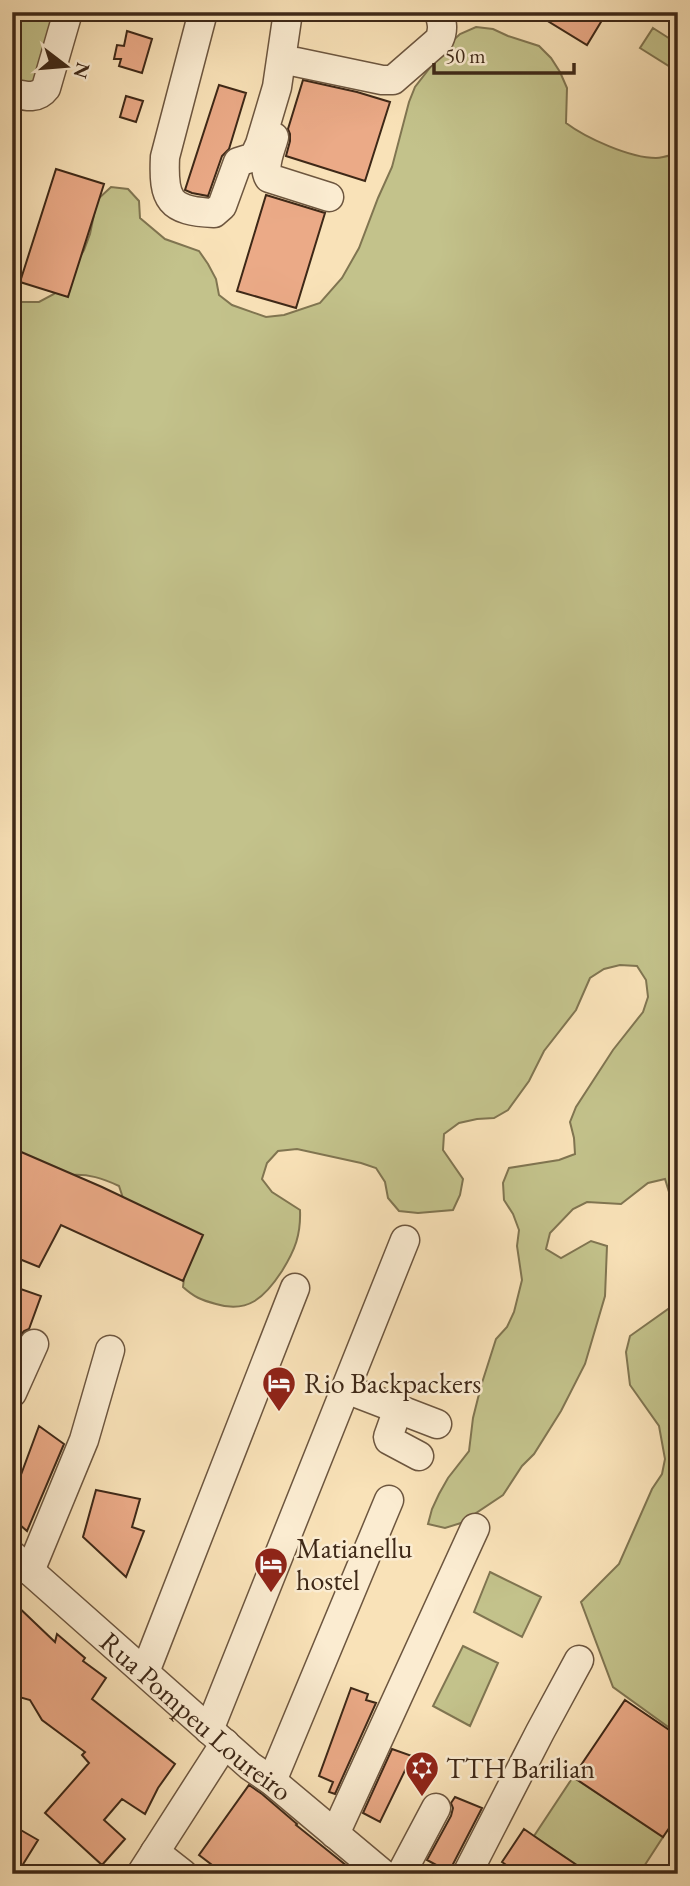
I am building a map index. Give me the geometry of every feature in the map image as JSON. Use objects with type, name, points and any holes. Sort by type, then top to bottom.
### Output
[{"type":"street","points":[[12,93],[36,96],[46,88],[68,12]]},
{"type":"street","points":[[203,12],[164,157],[167,196],[177,206],[203,213],[214,213],[222,206],[238,162],[254,157],[260,144],[277,87],[288,12]]},
{"type":"street","points":[[303,12],[300,49],[266,174],[269,178],[329,197]]},
{"type":"street","points":[[296,62],[393,80],[439,40],[443,33],[439,12]]},
{"type":"street","points":[[183,1874],[148,1863],[217,1736],[346,1388],[405,1240]]},
{"type":"street","points":[[145,1672],[295,1288]]},
{"type":"street","points":[[12,1393],[34,1344]]},
{"type":"street","points":[[21,1563],[84,1440],[110,1350]]},
{"type":"street","points":[[346,1388],[437,1424]]},
{"type":"street","points":[[398,1409],[389,1440],[419,1456]]},
{"type":"street","points":[[272,1782],[389,1500]]},
{"type":"street","points":[[335,1834],[475,1528]]},
{"type":"street","name":"Rua Pompeu Loureiro","points":[[21,1563],[250,1766],[383,1874]]},
{"type":"street","points":[[467,1874],[579,1660]]},
{"type":"street","points":[[401,1874],[436,1808]]},
{"type":"path","points":[[12,19],[19,12]]},
{"type":"path","points":[[644,1866],[654,1874]]},
{"type":"shaded area","points":[[12,12],[60,12],[34,85],[12,86]]},
{"type":"shaded area","points":[[476,27],[493,29],[539,46],[551,58],[567,88],[566,123],[575,129],[596,141],[634,155],[656,158],[678,153],[678,1207],[670,1195],[665,1179],[648,1183],[621,1204],[587,1202],[573,1209],[550,1233],[546,1249],[561,1258],[591,1241],[607,1246],[605,1296],[585,1364],[561,1411],[534,1454],[522,1466],[503,1495],[461,1523],[445,1528],[428,1524],[432,1509],[448,1478],[469,1451],[481,1386],[496,1339],[507,1327],[514,1312],[522,1280],[517,1246],[519,1230],[504,1200],[503,1183],[509,1168],[559,1160],[575,1154],[570,1122],[576,1107],[613,1050],[643,1012],[648,997],[646,980],[637,966],[620,965],[604,969],[590,978],[576,1010],[544,1051],[529,1081],[508,1110],[494,1118],[459,1123],[444,1134],[443,1150],[463,1179],[453,1210],[418,1213],[399,1211],[388,1198],[385,1182],[376,1168],[297,1149],[278,1151],[267,1163],[262,1179],[272,1192],[300,1210],[298,1235],[276,1280],[262,1296],[246,1305],[227,1307],[216,1304],[198,1298],[183,1287],[185,1270],[124,1201],[119,1186],[95,1177],[71,1175],[12,1250],[12,302],[39,302],[54,294],[67,280],[90,234],[97,200],[111,187],[128,189],[139,201],[140,218],[165,239],[199,251],[216,279],[219,295],[232,305],[266,317],[284,315],[320,303],[342,278],[359,248],[392,167],[415,87],[446,47],[460,34]]},
{"type":"shaded area","points":[[653,28],[678,44],[678,58],[672,68],[640,48]]},
{"type":"shaded area","points":[[678,1305],[678,1734],[613,1687],[581,1602],[619,1564],[652,1489],[662,1474],[665,1459],[659,1426],[630,1385],[626,1352],[630,1336],[671,1307]]},
{"type":"shaded area","points":[[490,1572],[541,1597],[522,1637],[474,1612]]},
{"type":"shaded area","points":[[463,1646],[498,1663],[470,1726],[433,1706]]},
{"type":"shaded area","points":[[573,1777],[663,1837],[639,1874],[590,1874],[534,1836]]},
{"type":"building","points":[[533,12],[607,12],[587,45]]},
{"type":"building","points":[[127,31],[152,39],[142,73],[119,66],[121,59],[114,59],[117,45],[124,46]]},
{"type":"building","points":[[303,80],[390,102],[365,181],[286,156],[290,141],[288,129]]},
{"type":"building","points":[[219,85],[246,93],[229,149],[222,156],[208,196],[185,190]]},
{"type":"building","points":[[126,96],[143,101],[136,122],[120,117]]},
{"type":"building","points":[[56,169],[104,184],[68,297],[20,282]]},
{"type":"building","points":[[266,195],[325,213],[296,308],[237,291]]},
{"type":"building","points":[[12,1148],[203,1235],[183,1281],[61,1225],[39,1267],[12,1256],[12,1225],[19,1205],[12,1202]]},
{"type":"building","points":[[12,1286],[41,1296],[29,1329],[19,1337],[12,1352]]},
{"type":"building","points":[[39,1426],[64,1444],[27,1531],[12,1518],[12,1499]]},
{"type":"building","points":[[96,1490],[140,1499],[132,1527],[144,1531],[126,1577],[83,1537]]},
{"type":"building","points":[[12,1601],[55,1642],[57,1634],[85,1658],[83,1661],[106,1678],[92,1699],[175,1764],[158,1788],[145,1814],[122,1799],[104,1820],[125,1839],[102,1865],[45,1813],[89,1763],[82,1755],[85,1752],[42,1720],[30,1700],[12,1695]]},
{"type":"building","points":[[351,1688],[368,1694],[366,1700],[376,1703],[335,1794],[329,1792],[333,1782],[319,1776]]},
{"type":"building","points":[[625,1700],[678,1736],[678,1815],[663,1837],[573,1777]]},
{"type":"building","points":[[392,1749],[412,1756],[380,1822],[363,1813]]},
{"type":"building","points":[[249,1785],[347,1866],[342,1874],[224,1874],[199,1855]]},
{"type":"building","points":[[455,1797],[482,1808],[452,1866],[451,1873],[427,1860],[451,1816],[451,1803]]},
{"type":"building","points":[[12,1825],[38,1840],[17,1874],[12,1874]]},
{"type":"building","points":[[524,1829],[590,1874],[519,1874],[502,1862]]},
{"type":"place","name":"Rio Backpackers","points":[[279,1413]]},
{"type":"place","name":"Matianellu hostel","points":[[271,1594]]},
{"type":"place","name":"TTH Barilian","points":[[422,1798]]}]
